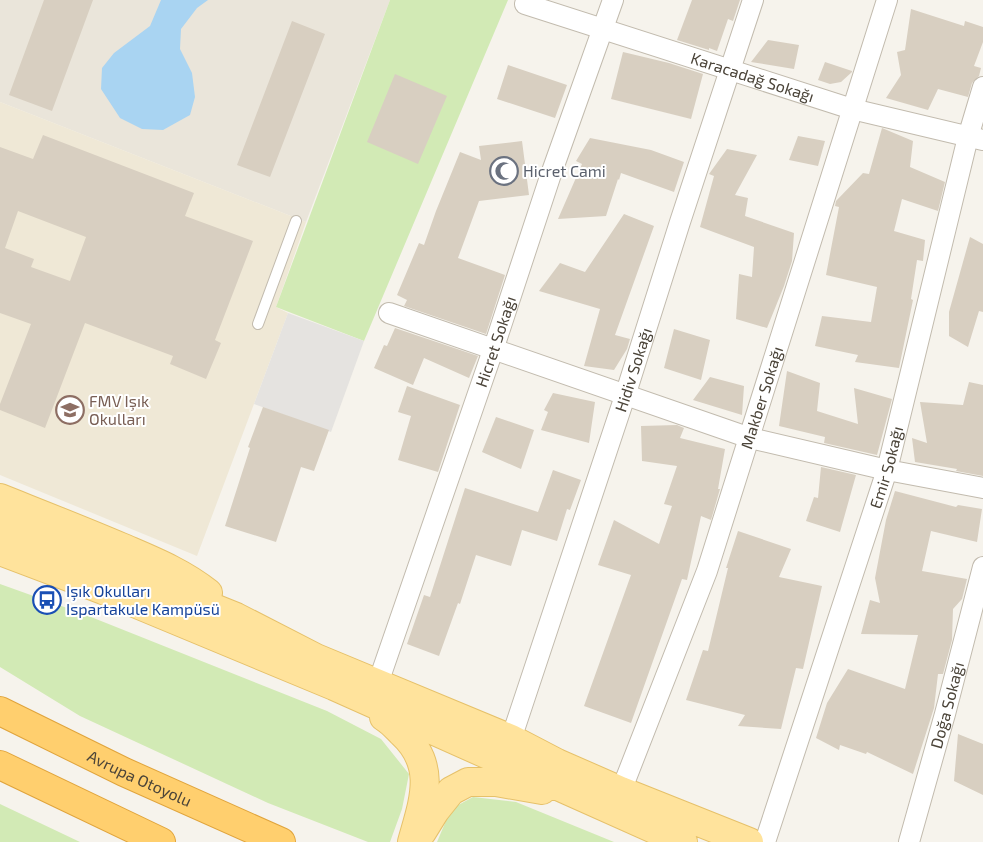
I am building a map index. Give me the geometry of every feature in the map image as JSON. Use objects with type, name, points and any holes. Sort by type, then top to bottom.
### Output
[{"type":"highway","name":"Avrupa Otoyolu","points":[[0,711],[124,772],[281,842]]},
{"type":"highway","points":[[0,765],[162,842]]},
{"type":"main road","points":[[0,498],[51,517],[163,565],[193,581],[236,616]]},
{"type":"main road","points":[[0,522],[236,616],[316,658],[511,739],[621,791],[749,842]]},
{"type":"main road","points":[[0,551],[62,574],[334,686],[683,842]]},
{"type":"main road","points":[[0,563],[62,574]]},
{"type":"main road","points":[[334,686],[388,719],[412,742],[426,774],[425,795],[412,842]]},
{"type":"main road","points":[[416,842],[435,811],[451,792],[468,782],[496,782],[583,796]]},
{"type":"street","name":"Hicret Sokağı","points":[[378,683],[493,350],[550,177],[613,0]]},
{"type":"street","name":"Hidiv Sokağı","points":[[511,739],[754,0]]},
{"type":"street","name":"Makber Sokağı","points":[[621,791],[708,571],[887,0]]},
{"type":"street","name":"Karacadağ Sokağı","points":[[525,4],[852,109],[976,138]]},
{"type":"street","name":"Emir Sokağı","points":[[764,842],[887,470],[976,138],[983,87]]},
{"type":"street","points":[[389,313],[750,438],[887,470],[983,488]]},
{"type":"street","name":"Doğa Sokağı","points":[[909,842],[945,714],[983,567]]},
{"type":"lane","points":[[258,324],[296,221]]},
{"type":"shaded area","points":[[0,0],[390,0],[306,222],[0,102]]},
{"type":"shaded area","points":[[0,102],[306,222],[276,307],[288,313],[197,556],[0,475]]},
{"type":"shaded area","points":[[288,313],[364,341],[331,432],[254,404]]},
{"type":"green space","points":[[390,0],[508,0],[364,341],[276,307]]},
{"type":"green space","points":[[0,584],[81,613],[327,711],[381,739],[409,774],[402,809],[390,842],[368,842],[268,803],[80,716],[0,667]]},
{"type":"green space","points":[[473,797],[516,802],[614,842],[437,842],[451,809]]},
{"type":"green space","points":[[0,804],[80,842],[0,842]]},
{"type":"water","points":[[161,0],[208,0],[197,8],[181,29],[180,49],[192,73],[195,97],[190,115],[163,130],[142,129],[120,118],[101,89],[102,68],[114,53],[150,26]]},
{"type":"building","points":[[44,0],[93,0],[52,111],[9,95]]},
{"type":"building","points":[[692,0],[740,0],[733,21],[728,19],[717,51],[677,40]]},
{"type":"building","points":[[911,9],[964,26],[965,21],[983,27],[983,42],[974,66],[981,68],[979,76],[972,83],[968,97],[938,89],[928,110],[886,98],[901,75],[897,52],[905,50]]},
{"type":"building","points":[[292,21],[325,34],[270,177],[237,165]]},
{"type":"building","points":[[768,40],[799,45],[794,69],[751,62]]},
{"type":"building","points":[[623,52],[669,63],[703,74],[691,119],[611,99]]},
{"type":"building","points":[[825,62],[852,72],[841,82],[830,84],[818,80]]},
{"type":"building","points":[[508,65],[567,85],[555,118],[497,99]]},
{"type":"building","points":[[395,74],[447,96],[418,164],[367,142]]},
{"type":"building","points":[[882,128],[913,141],[910,167],[945,182],[938,211],[902,199],[894,231],[925,240],[923,261],[917,260],[911,299],[913,300],[899,368],[855,362],[858,355],[815,346],[822,316],[871,322],[877,287],[826,275],[839,207],[835,206],[836,201],[863,173],[869,174]]},
{"type":"building","points":[[43,135],[194,193],[185,216],[253,241],[215,340],[221,343],[206,379],[170,364],[173,356],[85,323],[45,428],[0,410],[0,404],[31,324],[0,313],[0,147],[33,159]],"holes":[[[18,211],[86,237],[70,281],[31,267],[34,259],[5,248]]]},
{"type":"building","points":[[798,136],[825,141],[818,166],[789,160]]},
{"type":"building","points":[[590,138],[651,150],[684,162],[674,192],[621,173],[606,216],[558,219],[582,164],[576,161]]},
{"type":"building","points":[[522,141],[529,195],[479,201],[458,258],[505,275],[486,334],[404,306],[407,300],[397,295],[419,243],[424,245],[460,152],[481,160],[479,146]]},
{"type":"building","points":[[727,149],[757,155],[735,195],[748,198],[745,216],[794,233],[792,261],[767,328],[736,319],[739,274],[752,277],[754,247],[700,227],[714,176],[709,174]]},
{"type":"building","points":[[624,214],[654,226],[615,335],[630,339],[627,349],[614,370],[584,366],[600,309],[539,291],[560,263],[585,272]]},
{"type":"building","points":[[970,237],[983,244],[983,312],[979,311],[968,347],[949,336],[949,312]]},
{"type":"building","points":[[395,328],[478,356],[469,378],[424,358],[413,385],[374,368],[384,345],[387,346]]},
{"type":"building","points":[[674,329],[710,340],[701,380],[664,368]]},
{"type":"building","points":[[787,371],[820,383],[817,411],[858,424],[854,388],[892,399],[877,455],[824,443],[825,437],[779,426]]},
{"type":"building","points":[[710,377],[744,386],[742,415],[693,400]]},
{"type":"building","points":[[969,382],[983,385],[983,476],[956,471],[957,469],[915,462],[912,438],[927,443],[920,402],[963,405]]},
{"type":"building","points":[[407,386],[460,405],[438,472],[398,460],[411,416],[398,412]]},
{"type":"building","points":[[553,393],[595,402],[589,443],[541,430],[548,412],[544,410]]},
{"type":"building","points":[[263,407],[329,430],[314,471],[301,467],[276,542],[225,526],[250,448],[248,447]]},
{"type":"building","points":[[496,417],[534,430],[521,469],[482,452]]},
{"type":"building","points":[[677,425],[684,428],[680,438],[725,449],[718,489],[720,489],[711,520],[701,516],[687,580],[682,579],[631,723],[584,706],[631,575],[598,565],[614,520],[659,544],[672,506],[664,504],[677,466],[642,461],[641,426]]},
{"type":"building","points":[[821,467],[856,475],[840,532],[806,521],[814,497],[818,498]]},
{"type":"building","points":[[553,470],[581,480],[570,510],[567,509],[557,541],[522,530],[511,566],[476,555],[460,604],[458,603],[439,656],[407,644],[424,595],[430,597],[465,488],[538,512]]},
{"type":"building","points":[[895,491],[956,507],[958,505],[982,509],[977,542],[931,531],[922,571],[967,579],[962,599],[953,609],[952,640],[943,674],[938,674],[934,708],[913,774],[867,752],[866,754],[840,745],[839,750],[816,738],[827,703],[848,669],[905,689],[918,635],[861,634],[870,600],[880,603],[875,578],[886,520]]},
{"type":"building","points":[[738,531],[791,549],[779,577],[822,586],[803,669],[796,668],[781,729],[738,726],[745,715],[686,700],[703,650],[708,651],[728,568],[726,568]]},
{"type":"building","points":[[958,734],[983,744],[983,795],[954,781]]},
{"type":"place","name":"Hicret Cami","points":[[504,171]]},
{"type":"place","name":"FMV Işık Okulları","points":[[70,410]]},
{"type":"place","name":"Işık Okulları Ispartakule Kampüsü","points":[[47,600]]}]
